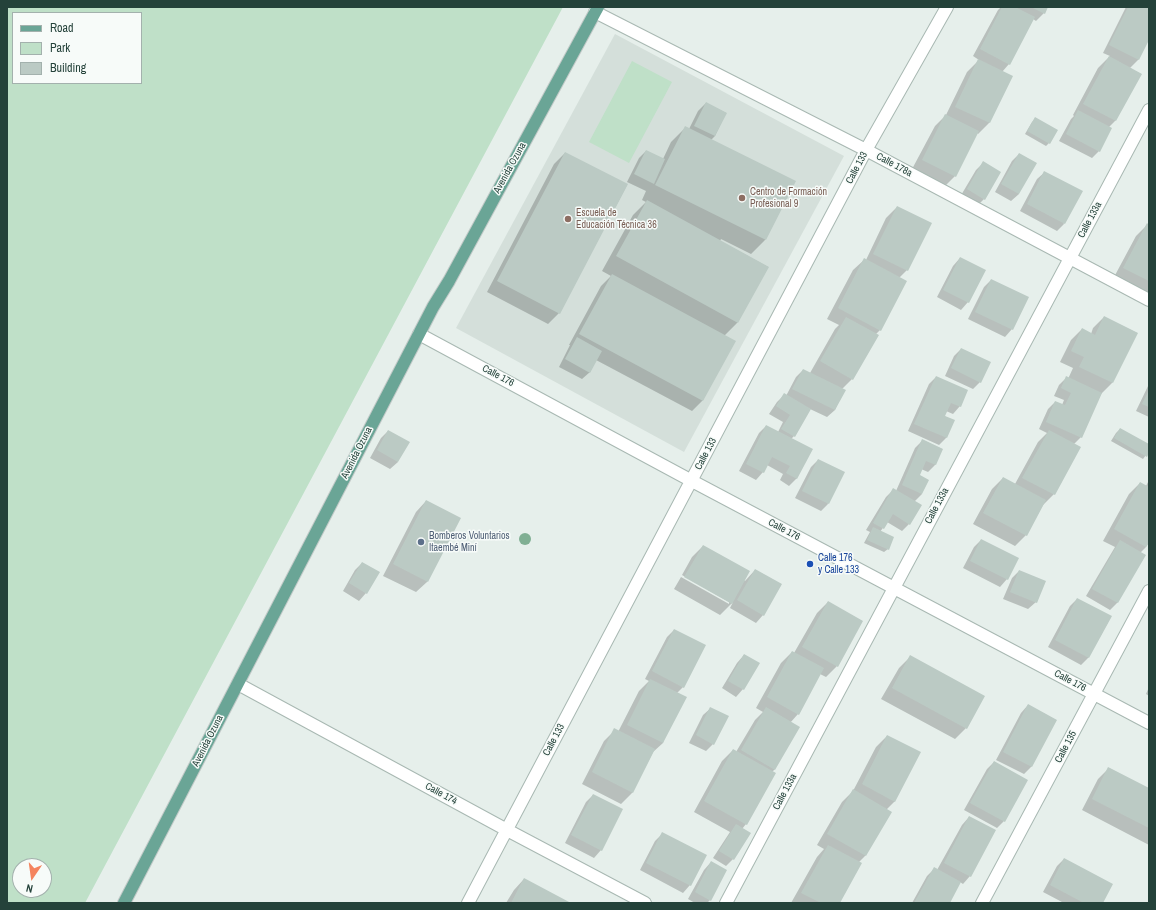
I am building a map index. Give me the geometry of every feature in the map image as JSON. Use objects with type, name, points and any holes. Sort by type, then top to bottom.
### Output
[{"type":"main road","name":"Avenida Ozuna","points":[[124,903],[419,334],[597,9]]},
{"type":"street","name":"Calle 133","points":[[468,903],[866,150],[947,7]]},
{"type":"street","name":"Calle 178a","points":[[597,9],[1149,300]]},
{"type":"street","name":"Calle 133a","points":[[726,903],[1149,110]]},
{"type":"street","name":"Calle 176","points":[[419,334],[692,481],[1149,723]]},
{"type":"street","name":"Calle 135","points":[[982,903],[1149,591]]},
{"type":"street","name":"Calle 174","points":[[238,684],[645,903]]},
{"type":"shaded area","points":[[615,34],[844,156],[684,452],[456,328]]},
{"type":"green space","points":[[7,7],[563,7],[85,903],[7,903]]},
{"type":"green space","points":[[632,61],[672,82],[629,163],[589,142]]},
{"type":"building","points":[[1002,7],[1015,7],[1035,17],[1010,65],[980,49]]},
{"type":"building","points":[[1031,7],[1048,7],[1045,14]]},
{"type":"building","points":[[1128,7],[1149,7],[1149,40],[1139,60],[1109,45]]},
{"type":"building","points":[[1109,56],[1142,74],[1116,121],[1083,104]]},
{"type":"building","points":[[978,59],[1013,76],[990,123],[955,107]]},
{"type":"building","points":[[706,102],[727,113],[715,136],[694,126]]},
{"type":"building","points":[[1078,110],[1112,128],[1100,152],[1066,134]]},
{"type":"building","points":[[945,114],[979,131],[956,177],[922,160]]},
{"type":"building","points":[[1035,117],[1058,130],[1050,144],[1027,131]]},
{"type":"building","points":[[685,126],[796,181],[766,240],[655,185]]},
{"type":"building","points":[[646,150],[665,159],[654,184],[634,174]]},
{"type":"building","points":[[565,152],[628,184],[560,314],[497,281]]},
{"type":"building","points":[[1019,153],[1037,163],[1019,194],[1001,184]]},
{"type":"building","points":[[983,161],[1001,172],[985,200],[967,189]]},
{"type":"building","points":[[1044,171],[1083,191],[1065,224],[1027,204]]},
{"type":"building","points":[[647,200],[769,267],[738,323],[616,256]]},
{"type":"building","points":[[897,206],[932,223],[908,271],[873,254]]},
{"type":"building","points":[[1147,223],[1149,225],[1149,281],[1123,268]]},
{"type":"building","points":[[960,257],[986,270],[969,303],[943,290]]},
{"type":"building","points":[[864,258],[907,281],[881,331],[838,308]]},
{"type":"building","points":[[612,274],[736,341],[703,401],[579,334]]},
{"type":"building","points":[[991,279],[1029,297],[1013,330],[975,312]]},
{"type":"building","points":[[1104,316],[1138,333],[1113,383],[1079,367],[1084,357],[1071,351],[1082,328],[1095,335]]},
{"type":"building","points":[[846,317],[879,335],[853,380],[820,361]]},
{"type":"building","points":[[577,337],[602,351],[590,373],[565,359]]},
{"type":"building","points":[[961,348],[991,362],[981,383],[951,368]]},
{"type":"building","points":[[803,369],[846,390],[835,410],[792,389]]},
{"type":"building","points":[[936,376],[968,390],[961,407],[951,403],[945,416],[955,420],[947,438],[914,424]]},
{"type":"building","points":[[1066,376],[1102,393],[1082,438],[1046,422],[1055,401],[1065,405],[1071,393],[1061,388]]},
{"type":"building","points":[[1149,390],[1149,407],[1142,404]]},
{"type":"building","points":[[784,393],[811,409],[795,437],[781,429],[790,415],[776,406]]},
{"type":"building","points":[[766,425],[813,449],[797,479],[786,473],[790,466],[772,457],[764,473],[746,464]]},
{"type":"building","points":[[1120,428],[1149,444],[1149,453],[1147,457],[1114,438]]},
{"type":"building","points":[[388,430],[410,442],[398,462],[377,450]]},
{"type":"building","points":[[1049,430],[1081,447],[1055,495],[1022,478]]},
{"type":"building","points":[[922,439],[943,449],[936,465],[926,461],[920,475],[929,480],[922,494],[902,485]]},
{"type":"building","points":[[818,459],[845,472],[829,504],[802,491]]},
{"type":"building","points":[[1003,477],[1046,500],[1027,536],[983,513]]},
{"type":"building","points":[[1140,482],[1149,487],[1149,543],[1146,547],[1114,529]]},
{"type":"building","points":[[893,488],[922,505],[910,525],[893,514],[884,529],[873,523]]},
{"type":"building","points":[[426,500],[461,518],[428,582],[393,564]]},
{"type":"building","points":[[873,527],[894,537],[889,550],[867,540]]},
{"type":"building","points":[[981,539],[1019,558],[1008,580],[970,561]]},
{"type":"building","points":[[1120,540],[1146,555],[1118,603],[1092,589]]},
{"type":"building","points":[[703,545],[750,571],[732,604],[684,577]]},
{"type":"building","points":[[362,562],[380,572],[367,594],[349,583]]},
{"type":"building","points":[[755,569],[782,584],[764,616],[737,600]]},
{"type":"building","points":[[1019,570],[1046,581],[1037,603],[1010,592]]},
{"type":"building","points":[[1077,598],[1112,616],[1089,658],[1055,640]]},
{"type":"building","points":[[828,601],[863,621],[838,667],[802,647]]},
{"type":"building","points":[[674,629],[706,645],[684,688],[652,671]]},
{"type":"building","points":[[792,651],[824,668],[799,715],[767,697]]},
{"type":"building","points":[[744,654],[760,663],[744,690],[728,681]]},
{"type":"building","points":[[910,655],[985,696],[967,729],[892,688]]},
{"type":"building","points":[[650,679],[687,697],[663,743],[627,725]]},
{"type":"building","points":[[1028,704],[1057,720],[1032,767],[1003,752]]},
{"type":"building","points":[[710,707],[729,716],[714,745],[696,735]]},
{"type":"building","points":[[766,707],[800,727],[775,770],[741,750]]},
{"type":"building","points":[[614,728],[655,749],[633,793],[592,772]]},
{"type":"building","points":[[887,735],[921,752],[895,802],[862,784]]},
{"type":"building","points":[[733,749],[776,773],[747,825],[704,801]]},
{"type":"building","points":[[994,761],[1028,780],[1005,822],[970,803]]},
{"type":"building","points":[[1108,767],[1149,788],[1149,828],[1092,799]]},
{"type":"building","points":[[853,789],[892,812],[866,856],[827,834]]},
{"type":"building","points":[[593,794],[623,809],[602,851],[571,835]]},
{"type":"building","points":[[969,816],[996,830],[971,877],[944,863]]},
{"type":"building","points":[[736,824],[751,833],[734,860],[719,851]]},
{"type":"building","points":[[662,832],[707,855],[691,886],[646,863]]},
{"type":"building","points":[[828,845],[862,863],[840,903],[821,903],[801,893]]},
{"type":"building","points":[[1064,858],[1113,884],[1103,903],[1084,903],[1050,885]]},
{"type":"building","points":[[711,861],[727,870],[711,901],[695,892]]},
{"type":"building","points":[[934,867],[961,882],[950,903],[914,903]]},
{"type":"building","points":[[524,878],[571,903],[511,903]]},
{"type":"place","name":"Centro de Formación Profesional 9","points":[[742,198]]},
{"type":"place","name":"Escuela de Educación Técnica 36","points":[[568,219]]},
{"type":"place","name":"Bomberos Voluntarios Itaembé Miní","points":[[421,542]]},
{"type":"place","name":"Calle 176 y Calle 133","points":[[810,564]]}]
